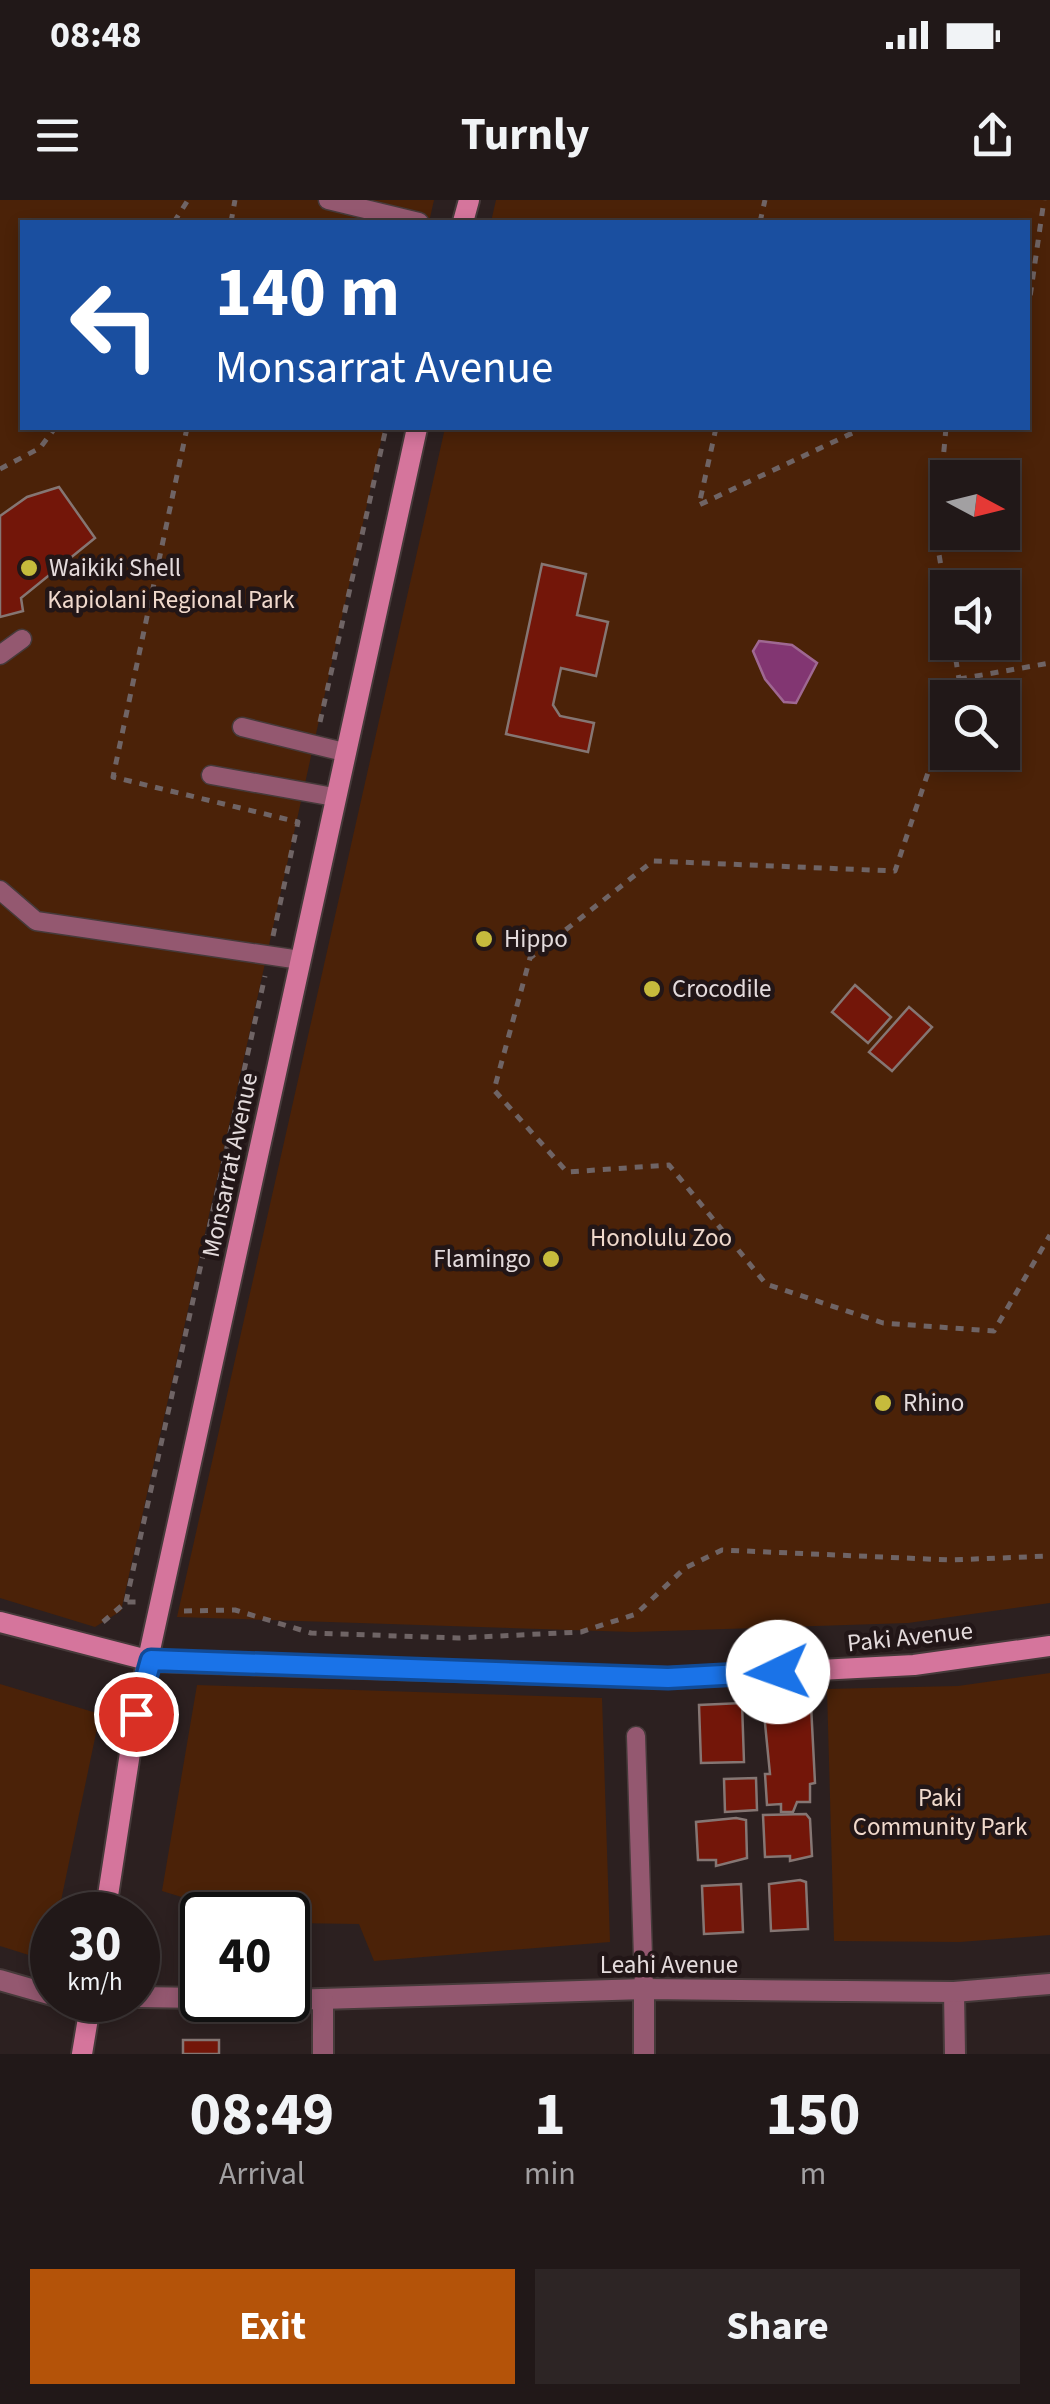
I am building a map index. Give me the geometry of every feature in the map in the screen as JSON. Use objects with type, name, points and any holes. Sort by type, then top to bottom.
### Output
[{"type":"street","name":"Monsarrat Avenue","points":[[109,1892],[136,1714],[151,1660],[334,797],[417,430]]},
{"type":"street","name":"Paki Avenue","points":[[0,1622],[151,1660],[668,1678],[914,1664],[1050,1646]]},
{"type":"street","points":[[0,1980],[30,1989]]},
{"type":"street","name":"Leahi Avenue","points":[[310,2000],[644,1989],[954,1992],[1050,1984]]},
{"type":"street","points":[[644,1989],[644,2054]]},
{"type":"street","points":[[954,1992],[955,2054]]},
{"type":"street","points":[[323,2000],[323,2054]]},
{"type":"street","points":[[82,2054],[87,2022]]},
{"type":"lane","points":[[328,200],[411,220]]},
{"type":"lane","points":[[0,654],[22,638]]},
{"type":"lane","points":[[242,727],[344,752]]},
{"type":"lane","points":[[211,775],[334,797]]},
{"type":"lane","points":[[0,890],[36,921],[300,960]]},
{"type":"lane","points":[[636,1736],[644,1989]]},
{"type":"path","points":[[1030,297],[1044,200]]},
{"type":"path","points":[[0,469],[40,448],[54,430]]},
{"type":"path","points":[[126,1602],[298,822],[113,777],[187,430]]},
{"type":"path","points":[[315,746],[386,430]]},
{"type":"path","points":[[716,430],[700,505],[859,430]]},
{"type":"path","points":[[942,570],[936,536],[946,430]]},
{"type":"path","points":[[956,660],[959,679],[1050,663]]},
{"type":"path","points":[[930,767],[895,871],[653,861],[530,958],[494,1090],[566,1172],[669,1165],[766,1284],[883,1323],[994,1331],[1049,1244],[1050,1235]]},
{"type":"path","points":[[200,1614],[235,1610],[311,1633],[362,1636],[458,1638],[581,1632],[636,1614],[685,1568],[722,1550],[950,1560],[1050,1556]]},
{"type":"green space","name":"Kapiolani Regional Park","points":[[0,200],[434,200],[429,220],[20,220],[20,430],[384,430],[121,1611],[95,1627],[0,1598]]},
{"type":"green space","name":"Honolulu Zoo","points":[[496,200],[1050,200],[1050,1603],[908,1623],[633,1632],[177,1617],[445,430],[1030,430],[1030,220],[491,220]]},
{"type":"green space","name":"Paki Community Park","points":[[1050,1673],[1050,1935],[960,1942],[834,1941],[827,1689],[958,1686]]},
{"type":"green space","points":[[0,1684],[100,1714],[63,1892],[30,1892],[30,1955],[0,1946]]},
{"type":"green space","points":[[197,1685],[602,1698],[610,1942],[374,1961],[359,1924],[310,1923],[310,1892],[180,1892],[180,1897],[162,1891]]},
{"type":"shaded area","points":[[759,641],[792,645],[817,663],[796,703],[784,702],[765,679],[753,651]]},
{"type":"building","name":"Waikiki Shell","points":[[59,487],[95,538],[21,598],[23,611],[0,617],[0,516],[27,497]]},
{"type":"building","points":[[542,564],[586,574],[577,615],[608,622],[596,676],[561,668],[553,705],[560,716],[594,723],[588,752],[506,734]]},
{"type":"building","points":[[855,985],[891,1017],[868,1043],[832,1012]]},
{"type":"building","points":[[909,1007],[932,1027],[892,1071],[869,1052]]},
{"type":"building","points":[[790,1702],[790,1706],[811,1705],[815,1783],[810,1784],[810,1802],[797,1802],[793,1812],[781,1812],[781,1804],[767,1805],[765,1774],[770,1774],[763,1703]]},
{"type":"building","points":[[742,1703],[744,1762],[701,1763],[699,1705]]},
{"type":"building","points":[[756,1778],[757,1810],[725,1812],[724,1779]]},
{"type":"building","points":[[806,1814],[810,1819],[812,1856],[790,1861],[790,1856],[765,1857],[763,1815]]},
{"type":"building","points":[[746,1820],[747,1858],[716,1866],[716,1860],[698,1860],[696,1822]]},
{"type":"building","points":[[806,1882],[808,1929],[771,1931],[769,1884]]},
{"type":"building","points":[[741,1884],[743,1932],[704,1934],[702,1886]]},
{"type":"building","points":[[183,2040],[219,2040],[219,2054],[183,2054]]},
{"type":"place","name":"Waikiki Shell","points":[[29,568]]},
{"type":"place","name":"Hippo","points":[[484,939]]},
{"type":"place","name":"Crocodile","points":[[652,989]]},
{"type":"place","name":"Flamingo","points":[[551,1259]]},
{"type":"place","name":"Rhino","points":[[883,1403]]},
{"type":"route","points":[[136,1714],[151,1660],[668,1678],[778,1672]]}]
